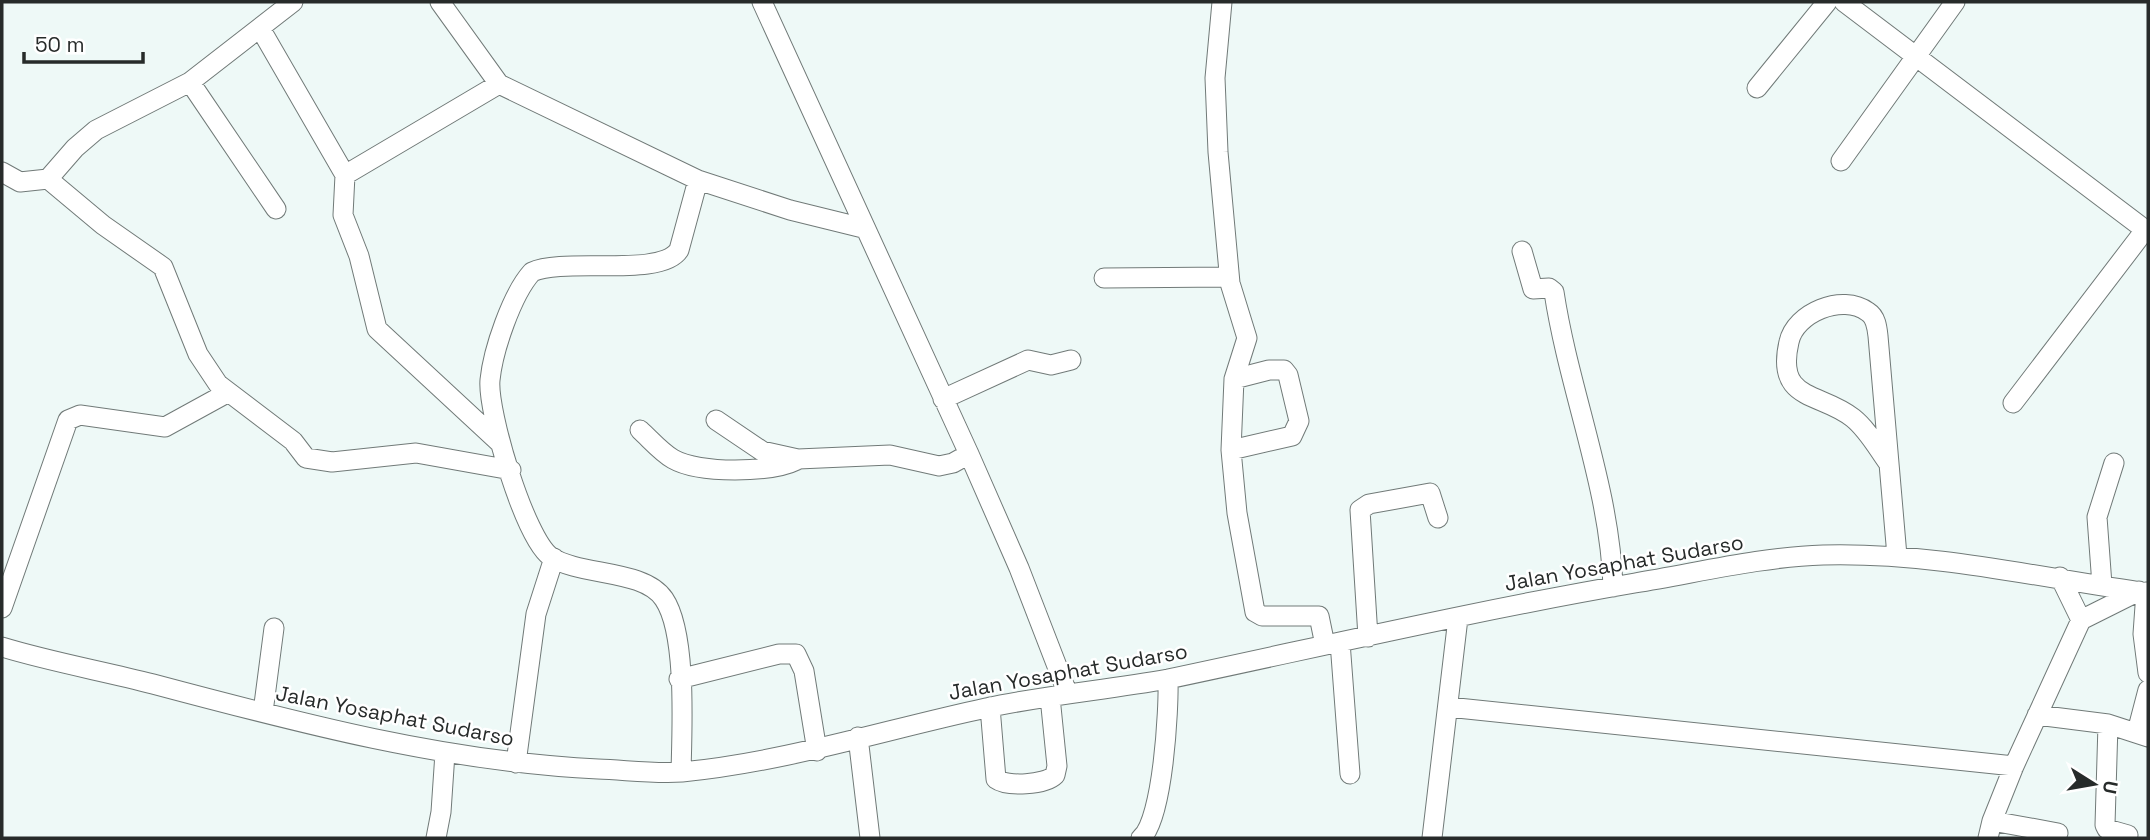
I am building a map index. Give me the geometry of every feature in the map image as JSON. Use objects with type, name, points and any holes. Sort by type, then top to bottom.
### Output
[{"type":"street","points":[[2,172],[20,182],[48,179],[75,148],[96,130],[190,82],[293,2]]},
{"type":"street","points":[[440,2],[499,84],[698,180],[790,210],[863,228]]},
{"type":"street","points":[[762,2],[1019,568],[1059,694],[1057,766],[1049,780],[998,781],[995,776],[990,707]]},
{"type":"street","points":[[1222,2],[1215,78],[1229,277],[1247,338],[1234,379],[1231,450],[1237,513],[1255,612],[1262,616],[1318,615],[1333,643],[1350,774]]},
{"type":"street","points":[[1757,88],[1828,2]]},
{"type":"street","points":[[1844,2],[2147,231],[2013,403]]},
{"type":"street","points":[[1841,161],[1955,2]]},
{"type":"street","points":[[260,28],[345,174],[344,215],[359,257],[377,329],[503,445]]},
{"type":"street","points":[[190,82],[276,209]]},
{"type":"street","points":[[345,174],[499,84]]},
{"type":"street","points":[[48,179],[103,225],[163,267],[198,354],[227,393],[293,442],[310,459],[332,462],[416,453],[511,470]]},
{"type":"street","points":[[681,772],[676,630],[660,594],[640,583],[554,558],[540,543],[524,517],[490,397],[490,380],[513,303],[529,275],[546,268],[620,266],[675,256],[680,250],[698,180]]},
{"type":"street","points":[[1522,251],[1532,288],[1549,288],[1554,292],[1563,344],[1611,540],[1613,574]]},
{"type":"street","points":[[1104,278],[1229,277]]},
{"type":"street","points":[[1889,464],[1855,419],[1808,398],[1794,385],[1787,367],[1789,342],[1798,322],[1806,316],[1848,306],[1866,310],[1875,320],[1889,464],[1897,556]]},
{"type":"street","points":[[943,400],[1028,360],[1048,365],[1071,360]]},
{"type":"street","points":[[1231,450],[1292,436],[1299,421],[1290,382],[1284,370],[1260,371],[1234,379]]},
{"type":"street","points":[[2,608],[68,420],[80,415],[165,427],[227,393]]},
{"type":"street","points":[[716,420],[762,451],[797,459],[890,454],[939,466],[953,463],[969,454]]},
{"type":"street","points":[[640,430],[671,458],[687,464],[723,468],[771,468],[797,459]]},
{"type":"street","points":[[2102,584],[2097,517],[2115,463]]},
{"type":"street","points":[[1366,623],[1360,510],[1369,504],[1430,493],[1438,518]]},
{"type":"street","name":"Jalan Yosaphat Sudarso","points":[[2,647],[262,712],[445,753],[516,764],[681,772],[817,751],[858,737],[990,707],[1059,694],[1168,679],[1333,643],[1366,623],[1458,618],[1613,574],[1822,555],[1897,556],[2060,577],[2144,592]]},
{"type":"street","points":[[516,764],[536,614],[554,558]]},
{"type":"street","points":[[2060,577],[2081,620]]},
{"type":"street","points":[[2058,833],[1990,830],[2014,766],[2081,620],[2144,592],[2143,634],[2148,673]]},
{"type":"street","points":[[1432,838],[1458,618]]},
{"type":"street","points":[[262,712],[274,628]]},
{"type":"street","points":[[679,679],[779,654],[796,654],[804,671],[817,751]]},
{"type":"street","points":[[1141,838],[1152,819],[1169,725],[1168,679]]},
{"type":"street","points":[[2037,715],[2108,724],[2143,734],[2148,690]]},
{"type":"street","points":[[1448,707],[2014,766]]},
{"type":"street","points":[[2108,724],[2105,825],[2107,829],[2128,835]]},
{"type":"street","points":[[858,737],[870,838]]},
{"type":"street","points":[[436,838],[441,812],[445,753]]}]
